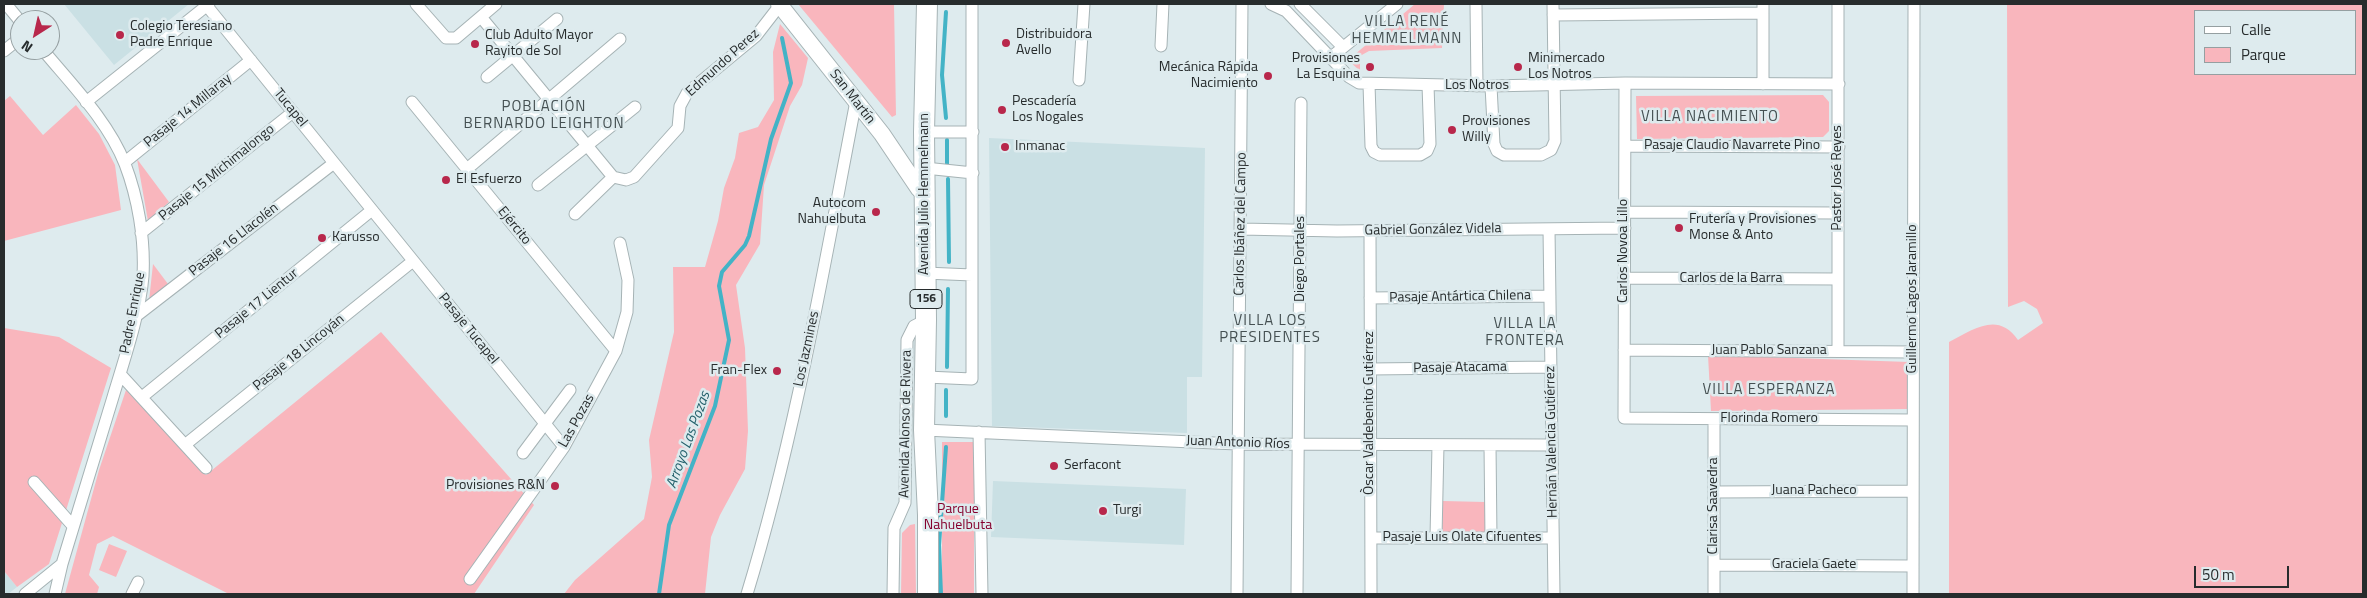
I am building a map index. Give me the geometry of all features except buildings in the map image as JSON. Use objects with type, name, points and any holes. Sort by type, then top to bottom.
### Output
[{"type":"highway","name":"Avenida Julio Hemmelmann","points":[[927,4],[924,132],[926,320],[924,430],[928,515],[928,594]]},
{"type":"street","points":[[416,4],[446,38],[450,39],[456,38],[496,4]]},
{"type":"street","name":"San Martín","points":[[779,4],[882,134],[919,189],[924,190]]},
{"type":"street","name":"Edmundo Perez","points":[[614,177],[626,180],[634,177],[678,128],[680,106],[687,93],[756,36],[779,4]]},
{"type":"street","points":[[926,377],[972,379],[972,4]]},
{"type":"street","points":[[1079,80],[1084,4]]},
{"type":"street","points":[[1161,46],[1163,4]]},
{"type":"street","name":"Carlos Ibáñez del Campo","points":[[1237,594],[1242,4]]},
{"type":"street","points":[[1266,4],[1275,4]]},
{"type":"street","name":"Los Notros","points":[[1271,4],[1286,12],[1354,81],[1369,84],[1477,86],[1555,86],[1625,83],[1839,84]]},
{"type":"street","points":[[1300,4],[1343,47]]},
{"type":"street","points":[[1330,58],[1397,4]]},
{"type":"street","points":[[1476,4],[1477,86]]},
{"type":"street","name":"Pastor José Reyes","points":[[1838,4],[1838,351]]},
{"type":"street","name":"Guillermo Lagos Jaramillo","points":[[1913,594],[1914,4]]},
{"type":"street","points":[[86,102],[208,5]]},
{"type":"street","name":"Tucapel","points":[[208,5],[372,210]]},
{"type":"street","points":[[1490,86],[1494,144],[1497,151],[1504,155],[1541,155],[1551,150],[1555,141],[1553,10],[1763,8],[1763,84]]},
{"type":"street","points":[[481,17],[614,177],[575,214]]},
{"type":"street","points":[[487,78],[557,19]]},
{"type":"street","points":[[467,169],[620,38]]},
{"type":"street","name":"Padre Enrique","points":[[51,60],[108,131],[125,162],[136,196],[141,233],[143,276],[135,317],[120,374],[62,564],[55,594]]},
{"type":"street","name":"Pasaje 14 Millaray","points":[[125,162],[251,60]]},
{"type":"street","name":"Carlos Novoa Lillo","points":[[1624,418],[1625,83]]},
{"type":"street","points":[[1369,84],[1371,146],[1374,152],[1380,155],[1420,155],[1427,151],[1430,144],[1428,85]]},
{"type":"street","name":"Los Jazmines","points":[[747,594],[767,530],[805,361],[856,101]]},
{"type":"street","name":"Ejército","points":[[412,102],[616,351]]},
{"type":"street","name":"Diego Portales","points":[[1297,594],[1301,103]]},
{"type":"street","points":[[538,185],[635,107]]},
{"type":"street","name":"Pasaje 15 Michimalongo","points":[[141,233],[293,112]]},
{"type":"street","points":[[924,132],[973,132]]},
{"type":"street","name":"Pasaje Claudio Navarrete Pino","points":[[1625,146],[1838,147]]},
{"type":"street","name":"Pasaje 16 Llacolén","points":[[135,317],[334,162]]},
{"type":"street","points":[[925,168],[973,173]]},
{"type":"street","name":"Pasaje Tucapel","points":[[372,210],[564,447]]},
{"type":"street","name":"Pasaje 17 Lientur","points":[[142,398],[372,210]]},
{"type":"street","points":[[1625,212],[1838,213]]},
{"type":"street","name":"Gabriel González Videla","points":[[1241,229],[1370,231],[1624,228]]},
{"type":"street","name":"Hernán Valencia Gutiérrez","points":[[1548,229],[1554,594]]},
{"type":"street","name":"Òscar Valdebenito Gutiérrez","points":[[1370,231],[1371,594]]},
{"type":"street","name":"Las Pozas","points":[[470,578],[564,447],[616,351],[627,312],[628,280],[620,243]]},
{"type":"street","name":"Pasaje 18 Lincoyán","points":[[186,444],[413,261]]},
{"type":"street","points":[[925,273],[972,275]]},
{"type":"street","name":"Carlos de la Barra","points":[[1624,278],[1838,279]]},
{"type":"street","name":"Pasaje Antártica Chilena","points":[[1370,298],[1550,296]]},
{"type":"street","name":"Avenida Alonso de Rivera","points":[[893,594],[894,528],[906,504],[907,340],[914,326],[926,320]]},
{"type":"street","name":"Juan Pablo Sanzana","points":[[1624,350],[1913,352]]},
{"type":"street","name":"Pasaje Atacama","points":[[1370,369],[1551,367]]},
{"type":"street","points":[[120,374],[206,468]]},
{"type":"street","points":[[523,453],[570,390]]},
{"type":"street","name":"Florinda Romero","points":[[1624,418],[1913,420]]},
{"type":"street","name":"Clarisa Saavedra","points":[[1714,419],[1714,594]]},
{"type":"street","name":"Juan Antonio Ríos","points":[[924,430],[1237,444],[1371,446],[1552,445]]},
{"type":"street","points":[[979,432],[982,594]]},
{"type":"street","points":[[1436,537],[1438,445]]},
{"type":"street","points":[[1490,445],[1491,538]]},
{"type":"street","points":[[34,482],[74,526]]},
{"type":"street","name":"Juana Pacheco","points":[[1714,492],[1913,491]]},
{"type":"street","name":"Pasaje Luis Olate Cifuentes","points":[[1371,538],[1553,538]]},
{"type":"street","points":[[25,594],[62,564]]},
{"type":"street","name":"Graciela Gaete","points":[[1714,565],[1913,566]]},
{"type":"street","points":[[132,594],[138,582]]},
{"type":"shaded area","name":"Colegio Teresiano Padre Enrique","points":[[64,4],[189,4],[114,65]]},
{"type":"shaded area","points":[[989,138],[1205,148],[1202,377],[1187,377],[1187,433],[992,426]]},
{"type":"shaded area","points":[[993,481],[1186,489],[1184,545],[991,537]]},
{"type":"shaded area","points":[[4,571],[17,587],[8,594],[4,594]]},
{"type":"green space","points":[[798,4],[894,4],[896,115],[892,117]]},
{"type":"green space","points":[[1415,4],[1444,4],[1442,48],[1369,51],[1360,56],[1360,71],[1348,60]]},
{"type":"green space","points":[[2007,4],[2363,4],[2363,594],[1949,594],[1949,342],[1977,328],[1994,324],[2010,331],[2018,340],[2043,323],[2037,309],[2024,301],[2008,307]]},
{"type":"green space","points":[[780,24],[808,58],[802,85],[790,106],[764,185],[760,244],[736,285],[745,348],[748,431],[745,469],[720,515],[711,537],[705,594],[564,594],[575,580],[644,519],[652,477],[649,440],[674,332],[673,267],[705,267],[718,221],[724,188],[735,158],[739,133],[758,127],[774,100],[773,52]]},
{"type":"green space","points":[[1823,95],[1829,102],[1829,131],[1823,137],[1637,139],[1636,96]]},
{"type":"green space","points":[[10,96],[43,135],[76,105],[99,134],[115,165],[121,210],[4,241],[4,101]]},
{"type":"green space","points":[[137,159],[169,202],[148,221]]},
{"type":"green space","points":[[153,264],[168,284],[149,301]]},
{"type":"green space","points":[[4,328],[59,337],[111,368],[49,564],[17,587],[4,571]]},
{"type":"green space","points":[[381,332],[534,505],[474,594],[229,594],[113,536],[97,544],[89,575],[99,587],[97,594],[65,594],[99,470],[126,390],[206,475]]},
{"type":"green space","points":[[1708,355],[1909,362],[1909,409],[1711,411]]},
{"type":"green space","name":"Parque Nahuelbuta","points":[[942,442],[974,442],[974,594],[942,594]]},
{"type":"green space","points":[[1443,501],[1485,502],[1485,533],[1442,532]]},
{"type":"green space","points":[[915,524],[916,594],[901,594],[902,533],[910,525]]},
{"type":"green space","points":[[109,544],[127,551],[116,577],[99,570]]},
{"type":"waterway","points":[[946,12],[942,75],[946,118]]},
{"type":"waterway","name":"Arroyo Las Pozas","points":[[659,594],[669,525],[715,406],[729,340],[719,286],[722,272],[745,245],[749,236],[771,139],[791,83],[782,38]]},
{"type":"waterway","points":[[947,140],[947,164]]},
{"type":"waterway","points":[[948,179],[949,262]]},
{"type":"waterway","points":[[947,367],[948,289]]},
{"type":"waterway","points":[[946,390],[946,416]]},
{"type":"waterway","points":[[941,594],[939,545],[946,447]]},
{"type":"place","name":"Colegio Teresiano Padre Enrique","points":[[120,35]]},
{"type":"place","name":"Distribuidora Avello","points":[[1006,43]]},
{"type":"place","name":"Club Adulto Mayor Rayito de Sol","points":[[475,44]]},
{"type":"place","name":"Provisiones La Esquina","points":[[1370,67]]},
{"type":"place","name":"Minimercado Los Notros","points":[[1518,67]]},
{"type":"place","name":"Mecánica Rápida Nacimiento","points":[[1268,76]]},
{"type":"place","name":"Pescadería Los Nogales","points":[[1002,110]]},
{"type":"place","name":"Provisiones Willy","points":[[1452,130]]},
{"type":"place","name":"Inmanac","points":[[1005,147]]},
{"type":"place","name":"El Esfuerzo","points":[[446,180]]},
{"type":"place","name":"Autocom Nahuelbuta","points":[[876,212]]},
{"type":"place","name":"Frutería y Provisiones Monse & Anto","points":[[1679,228]]},
{"type":"place","name":"Karusso","points":[[322,238]]},
{"type":"place","name":"Fran-Flex","points":[[777,371]]},
{"type":"place","name":"Serfacont","points":[[1054,466]]},
{"type":"place","name":"Provisiones R&N","points":[[555,486]]},
{"type":"place","name":"Turgi","points":[[1103,511]]},
{"type":"district","name":"VILLA RENÉ HEMMELMANN","points":[[1407,30]]},
{"type":"district","name":"POBLACIÓN BERNARDO LEIGHTON","points":[[544,116]]},
{"type":"district","name":"VILLA NACIMIENTO","points":[[1710,117]]},
{"type":"district","name":"VILLA LOS PRESIDENTES","points":[[1270,330]]},
{"type":"district","name":"VILLA LA FRONTERA","points":[[1525,332]]},
{"type":"district","name":"VILLA ESPERANZA","points":[[1769,390]]}]
